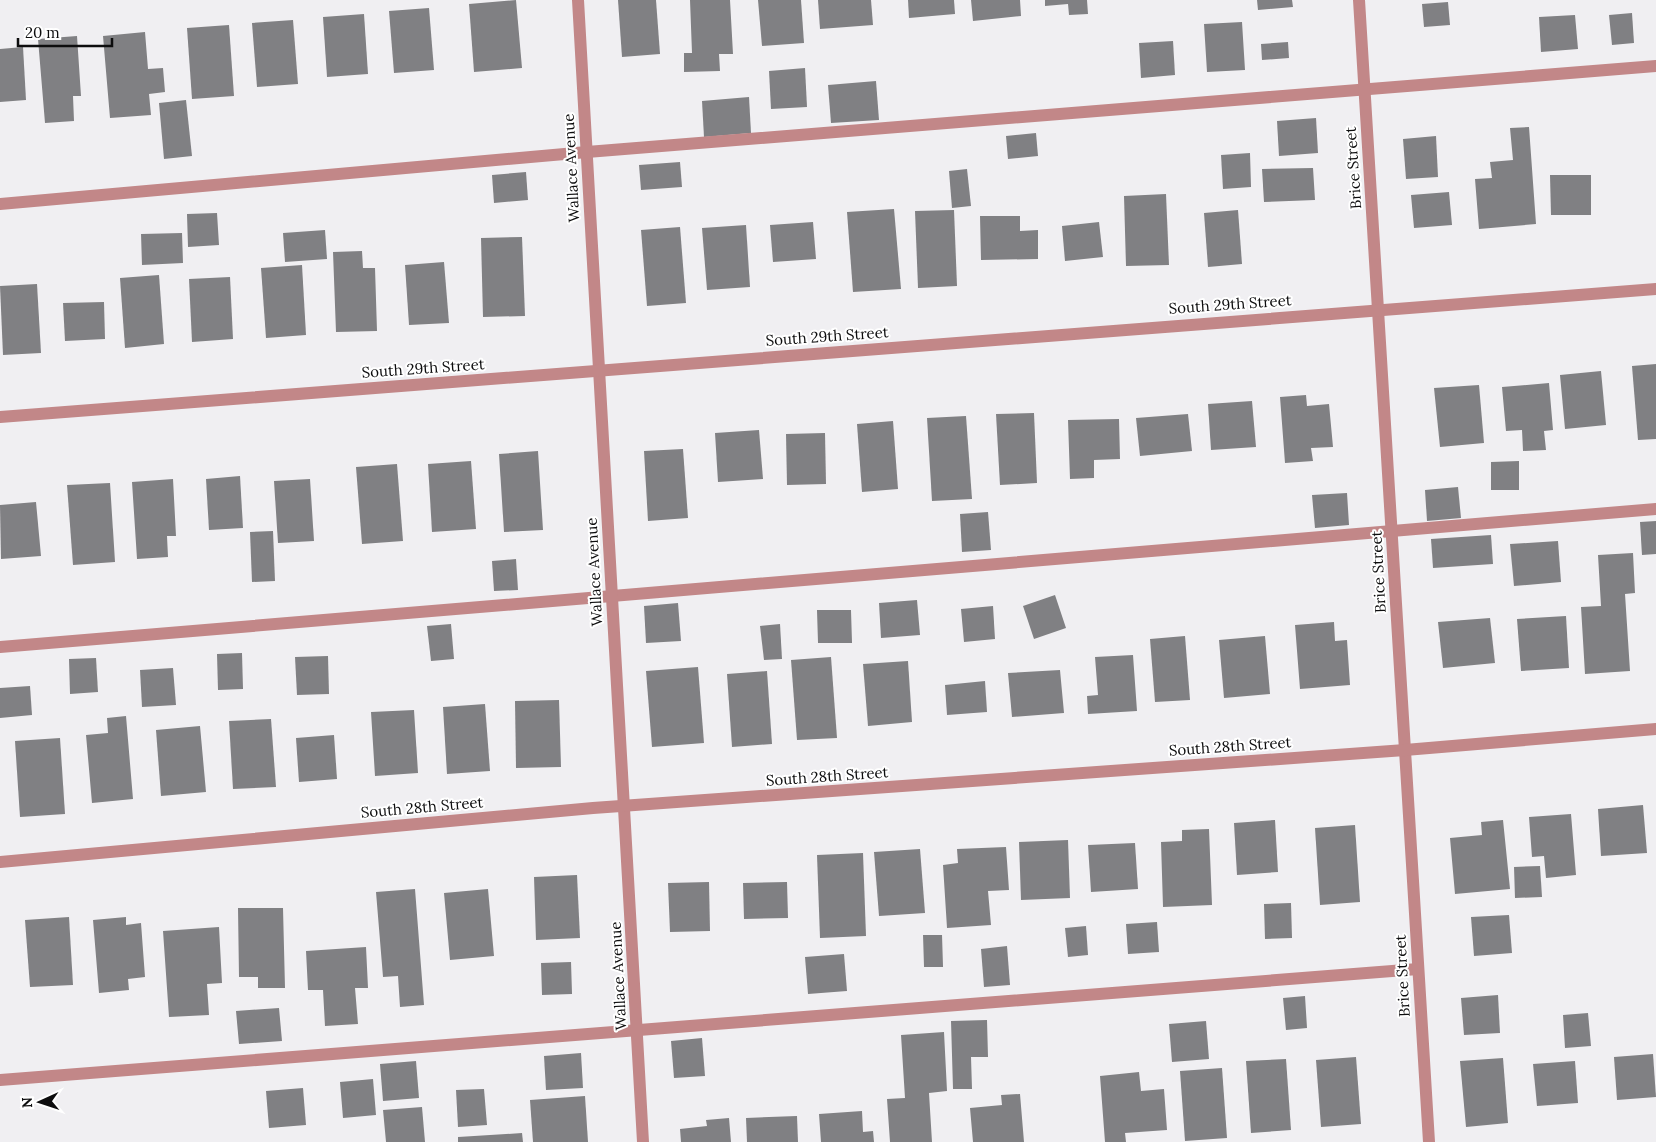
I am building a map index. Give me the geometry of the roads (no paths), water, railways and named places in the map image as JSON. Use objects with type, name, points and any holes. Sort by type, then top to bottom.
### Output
[{"type":"street","name":"Wallace Avenue","points":[[578,0],[643,1142]]},
{"type":"street","name":"Brice Street","points":[[1359,0],[1428,1142]]},
{"type":"street","points":[[0,204],[587,152],[1656,66]]},
{"type":"street","name":"South 29th Street","points":[[0,417],[1656,289]]},
{"type":"street","points":[[0,647],[1656,509]]},
{"type":"street","name":"South 28th Street","points":[[0,862],[625,807],[1405,750],[1656,729]]},
{"type":"street","points":[[0,1080],[636,1028],[1418,969]]}]
